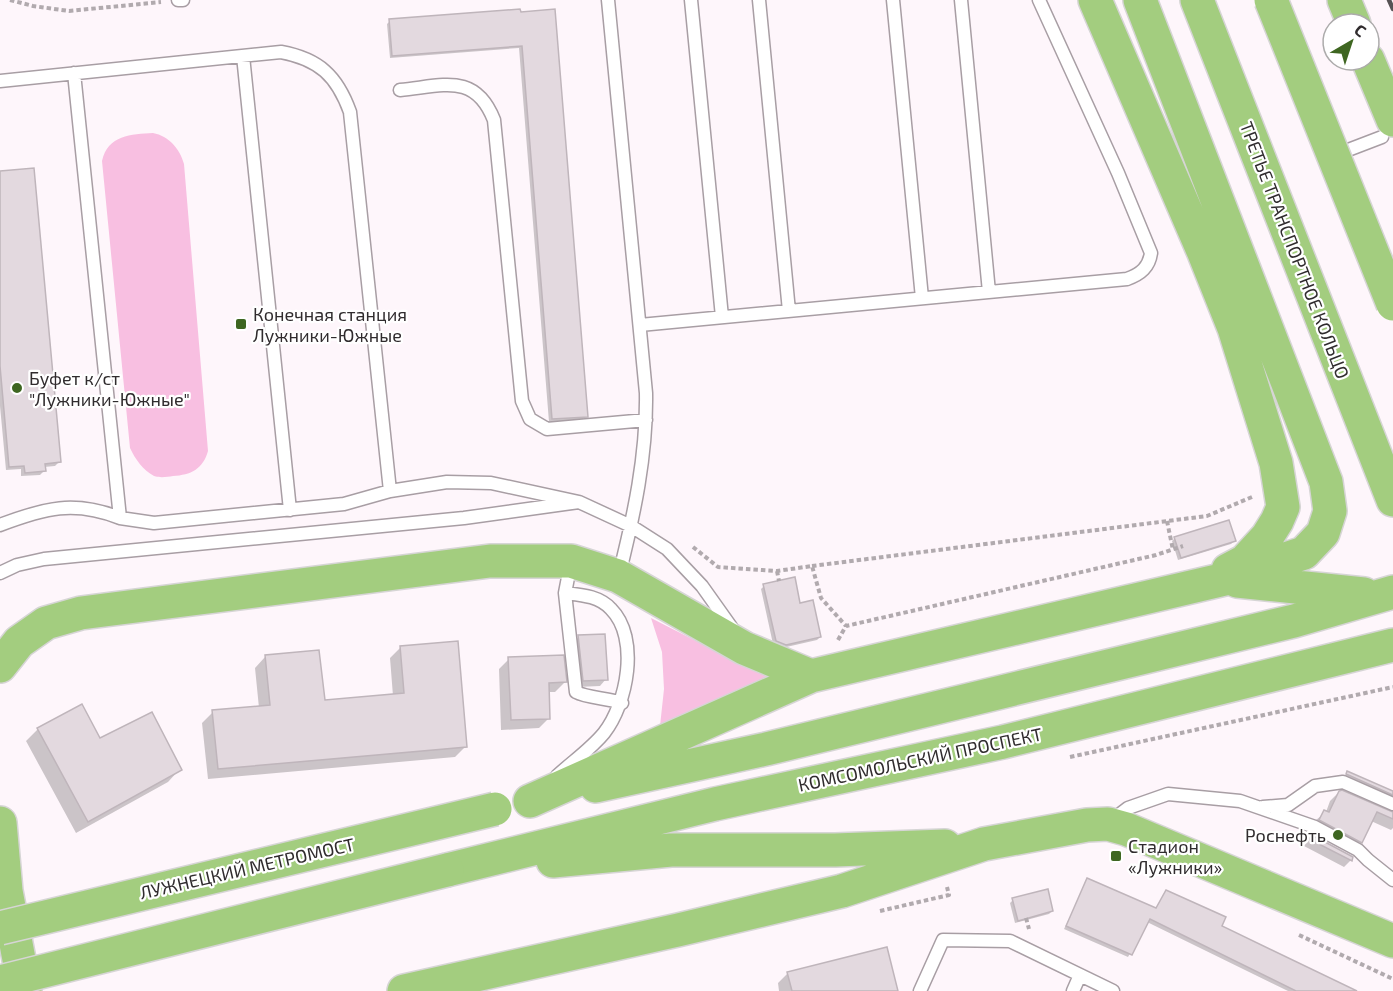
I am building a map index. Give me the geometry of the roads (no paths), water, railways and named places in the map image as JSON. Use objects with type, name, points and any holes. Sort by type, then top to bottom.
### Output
[{"type":"main road","points":[[1095,0],[1234,328],[1276,463],[1281,488],[1283,507],[1267,537],[1245,561],[1193,588]]},
{"type":"main road","points":[[530,801],[811,676],[1225,579],[1304,553],[1323,532],[1330,511],[1326,482],[1140,0]]},
{"type":"main road","name":"ТРЕТЬЕ ТРАНСПОРТНОЕ КОЛЬЦО","points":[[1197,0],[1393,500]]},
{"type":"main road","points":[[1271,0],[1393,304]]},
{"type":"main road","points":[[1371,72],[1388,129]]},
{"type":"main road","points":[[0,666],[19,642],[46,623],[81,613],[490,561],[572,561],[618,576],[744,648],[811,676]]},
{"type":"main road","points":[[1225,579],[1387,594]]},
{"type":"main road","points":[[530,801],[777,747],[1294,621],[1387,594]]},
{"type":"main road","name":"КОМСОМОЛЬСКИЙ ПРОСПЕКТ","points":[[447,870],[715,804],[1003,742],[1393,645]]},
{"type":"main road","name":"ЛУЖНЕЦКИЙ МЕТРОМОСТ","points":[[0,928],[530,801]]},
{"type":"main road","points":[[0,823],[6,891],[25,991]]},
{"type":"main road","points":[[404,991],[842,891],[984,844],[1087,825],[1108,824],[1126,828],[1393,941]]},
{"type":"main road","points":[[0,982],[447,870],[671,850],[836,850],[984,844]]},
{"type":"lane","points":[[178,0],[183,0]]},
{"type":"lane","points":[[608,0],[646,393],[646,420],[639,485],[618,576]]},
{"type":"lane","points":[[691,0],[722,317]]},
{"type":"lane","points":[[759,0],[789,311]]},
{"type":"lane","points":[[893,0],[922,298]]},
{"type":"lane","points":[[961,0],[989,292]]},
{"type":"lane","points":[[640,325],[1127,279],[1143,271],[1150,260],[1151,253],[1118,173],[1039,0]]},
{"type":"lane","points":[[0,81],[281,52],[299,56],[318,65],[331,76],[344,94],[351,112],[390,491]]},
{"type":"lane","points":[[243,56],[290,510]]},
{"type":"lane","points":[[74,73],[120,518]]},
{"type":"lane","points":[[400,90],[456,84],[480,95],[488,104],[494,120],[522,401],[530,419],[547,429],[646,420]]},
{"type":"lane","points":[[1324,159],[1388,129]]},
{"type":"lane","points":[[0,525],[59,507],[100,510],[120,518],[154,523],[344,504],[423,484],[468,482],[524,489],[579,502],[631,525],[667,549],[702,586],[725,616],[744,648]]},
{"type":"lane","points":[[0,573],[17,565],[44,559],[464,519],[579,502]]},
{"type":"lane","points":[[572,561],[565,593],[576,692],[583,696],[601,697],[622,703]]},
{"type":"lane","points":[[530,801],[604,733],[622,703],[628,668],[625,632],[612,609],[590,596],[565,593]]},
{"type":"lane","points":[[1256,807],[1288,805],[1315,786],[1343,782],[1393,804]]},
{"type":"lane","points":[[1108,824],[1128,808],[1168,794],[1240,801],[1315,827],[1358,850],[1393,880]]},
{"type":"lane","points":[[920,991],[943,940],[1010,941],[1113,991]]},
{"type":"lane","points":[[1073,991],[1080,975]]},
{"type":"railway","points":[[1389,0],[1393,9]]},
{"type":"place","name":"Конечная станция Лужники-Южные","points":[[241,324]]},
{"type":"place","name":"Буфет к/ст \"Лужники-Южные\"","points":[[17,388]]},
{"type":"place","name":"Роснефть","points":[[1338,835]]},
{"type":"place","name":"Стадион «Лужники»","points":[[1116,856]]}]
